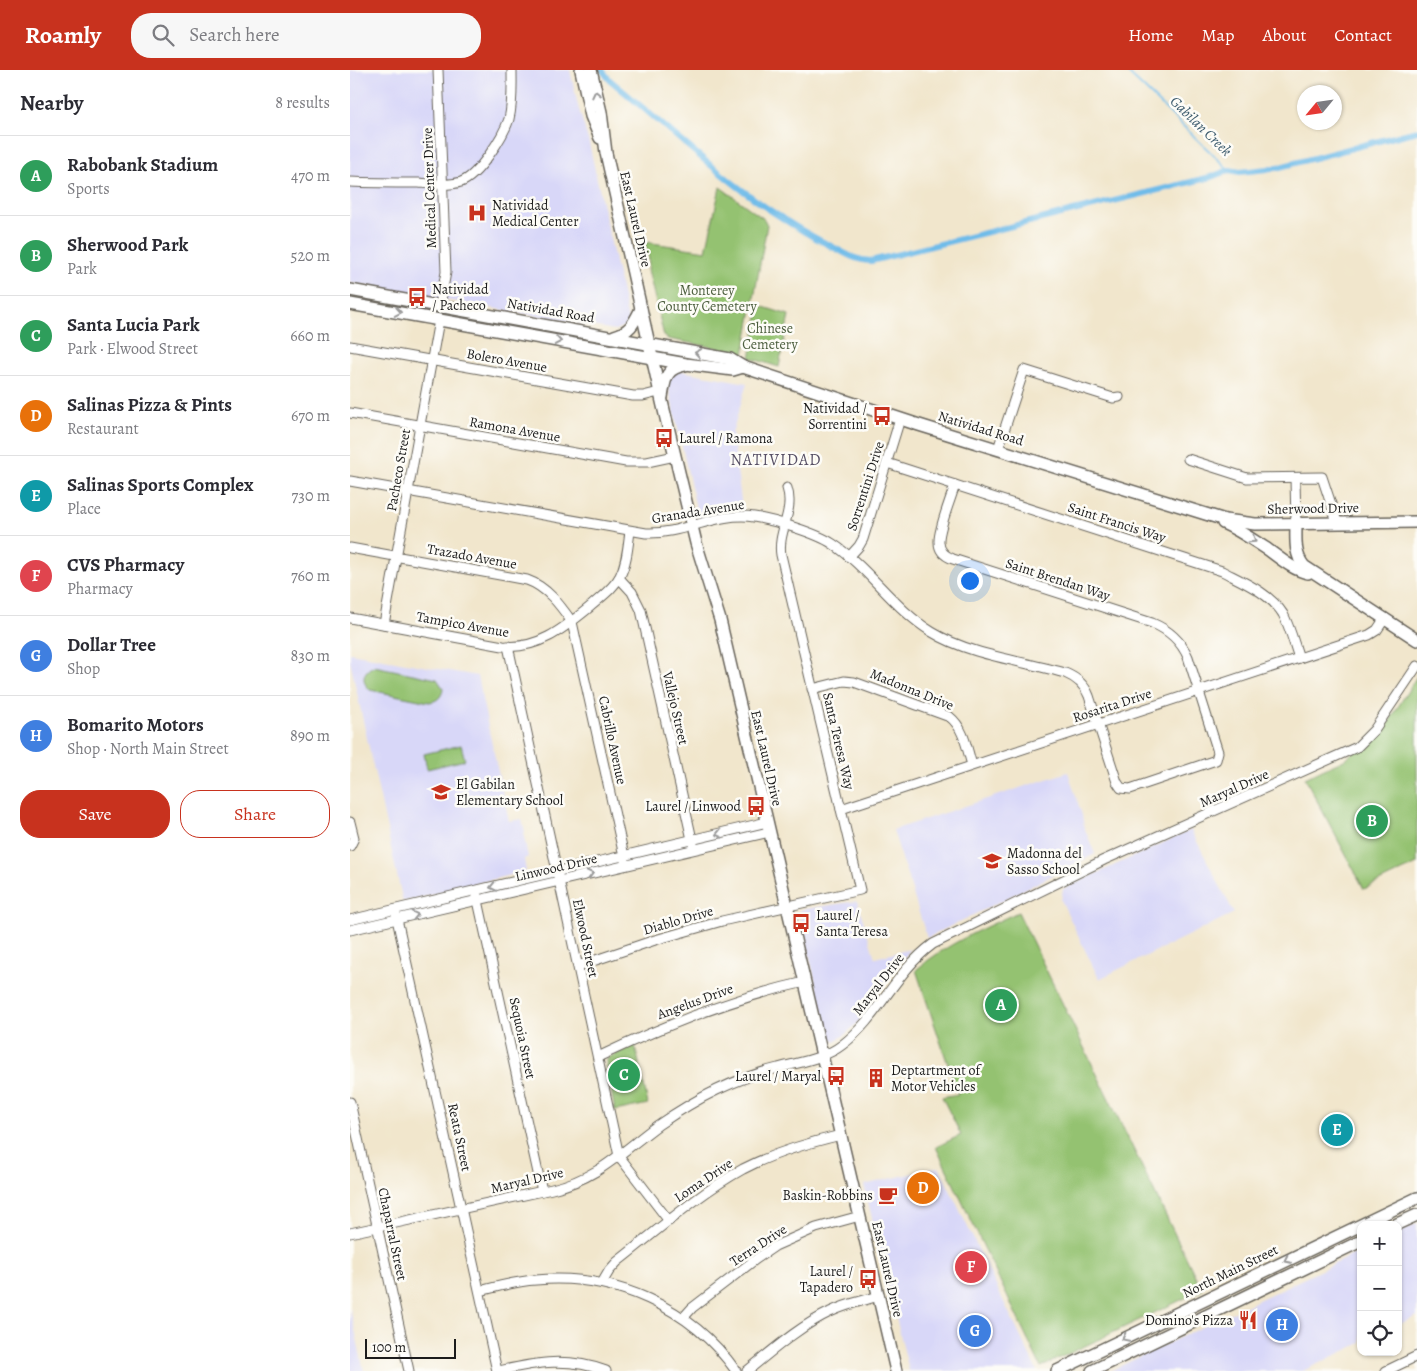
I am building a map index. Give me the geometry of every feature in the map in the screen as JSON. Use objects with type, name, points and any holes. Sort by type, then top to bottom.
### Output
[{"type":"main road","name":"East Laurel Drive","points":[[581,70],[591,116],[606,152]]},
{"type":"main road","name":"East Laurel Drive","points":[[591,70],[606,152],[652,358],[692,526],[720,620],[896,1371]]},
{"type":"main road","name":"Natividad Road","points":[[350,290],[612,336],[730,359],[743,367],[900,419],[1210,516]]},
{"type":"main road","name":"Natividad Road","points":[[350,304],[686,364],[733,370],[743,367]]},
{"type":"main road","points":[[612,336],[624,333],[629,329],[641,309]]},
{"type":"main road","points":[[438,320],[444,313],[467,317],[479,312]]},
{"type":"main road","points":[[661,396],[669,372],[686,364]]},
{"type":"main road","points":[[1210,516],[1246,535],[1296,568],[1307,573],[1311,572]]},
{"type":"main road","name":"Sherwood Drive","points":[[1210,516],[1241,523],[1417,522]]},
{"type":"main road","points":[[1296,524],[1299,560],[1311,572],[1417,640]]},
{"type":"main road","name":"North Main Street","points":[[1057,1371],[1417,1198]]},
{"type":"main road","points":[[1402,1222],[1417,1215]]},
{"type":"main road","points":[[1092,1371],[1357,1243]]},
{"type":"street","name":"Medical Center Drive","points":[[438,70],[446,272],[440,305]]},
{"type":"street","points":[[350,182],[443,184],[460,182],[472,176],[500,137],[508,120],[512,100],[512,70]]},
{"type":"street","points":[[575,70],[586,94]]},
{"type":"street","name":"Pacheco Street","points":[[384,624],[438,320]]},
{"type":"street","name":"Bolero Avenue","points":[[350,346],[633,396],[661,396]]},
{"type":"street","points":[[998,449],[1024,370],[1113,398],[1119,397]]},
{"type":"street","name":"Ramona Avenue","points":[[350,413],[630,463],[675,456]]},
{"type":"street","name":"Sorrentini Drive","points":[[848,557],[863,539],[900,419]]},
{"type":"street","points":[[1188,459],[1247,478],[1322,477],[1337,522]]},
{"type":"street","name":"Saint Francis Way","points":[[888,463],[1229,574],[1267,597],[1277,606],[1286,622],[1298,658]]},
{"type":"street","points":[[1295,478],[1296,524]]},
{"type":"street","name":"Granada Avenue","points":[[350,481],[630,531],[657,533],[741,516],[760,518],[824,538],[848,557],[914,619],[942,638],[968,648],[1061,672],[1075,678],[1088,693],[1117,782],[1121,788],[1130,789],[1214,762],[1218,755],[1198,692]]},
{"type":"street","name":"Saint Brendan Way","points":[[956,485],[939,536],[940,546],[944,555],[1159,626],[1173,635],[1183,648],[1198,692]]},
{"type":"street","name":"Santa Teresa Way","points":[[787,488],[790,500],[780,542],[780,551],[860,890],[787,906]]},
{"type":"street","name":"Tampico Avenue","points":[[350,618],[508,646],[543,640],[572,622],[611,589],[619,578],[624,565],[630,531]]},
{"type":"street","name":"Trazado Avenue","points":[[350,548],[527,580],[547,592],[572,622]]},
{"type":"street","name":"Vallejo Street","points":[[619,578],[632,592],[641,610],[693,845]]},
{"type":"street","name":"Rosarita Drive","points":[[840,809],[1371,634],[1377,630],[1385,618]]},
{"type":"street","name":"Cabrillo Avenue","points":[[572,622],[625,861]]},
{"type":"street","name":"Elwood Street","points":[[508,646],[619,1156],[669,1221]]},
{"type":"street","name":"Maryal Drive","points":[[350,1233],[542,1191],[586,1178],[619,1156],[667,1119],[718,1090],[763,1072],[810,1060],[840,1046],[858,1031],[906,968],[933,944],[1104,860],[1357,747],[1374,730],[1417,666]]},
{"type":"street","name":"Madonna Drive","points":[[812,689],[844,681],[854,682],[950,717],[958,724],[972,766]]},
{"type":"street","points":[[350,822],[354,838],[350,846]]},
{"type":"street","name":"Linwood Drive","points":[[477,895],[559,881],[625,861],[768,827]]},
{"type":"street","name":"Linwood Drive","points":[[350,920],[396,914],[477,895],[557,872],[625,861]]},
{"type":"street","name":"Sequoia Street","points":[[477,895],[542,1191]]},
{"type":"street","name":"Diablo Drive","points":[[578,966],[722,921],[787,906]]},
{"type":"street","name":"Linwood Drive","points":[[350,930],[396,914]]},
{"type":"street","name":"Reata Street","points":[[396,914],[498,1371]]},
{"type":"street","name":"Angelus Drive","points":[[598,1057],[649,1032],[702,1011],[751,995],[805,982]]},
{"type":"street","name":"Chaparral Street","points":[[350,1102],[409,1371]]},
{"type":"street","name":"Loma Drive","points":[[602,1283],[614,1264],[719,1184],[754,1164],[792,1148],[841,1135]]},
{"type":"street","name":"Terra Drive","points":[[683,1318],[692,1308],[769,1250],[807,1231],[860,1216]]},
{"type":"street","points":[[480,1291],[516,1282],[544,1279],[572,1279],[602,1283],[646,1297],[683,1318],[711,1342],[736,1371]]},
{"type":"street","points":[[747,1371],[818,1318],[841,1307],[879,1296]]},
{"type":"street","points":[[1386,1371],[1405,1367],[1417,1356]]},
{"type":"street","points":[[498,1371],[532,1363],[560,1362],[587,1365],[606,1371]]},
{"type":"shaded area","name":"Natividad Medical Center","points":[[350,70],[570,70],[589,143],[628,320],[626,325],[615,330],[350,283]]},
{"type":"shaded area","points":[[664,368],[747,383],[732,433],[743,515],[699,521]]},
{"type":"shaded area","name":"El Gabilan Elementary School","points":[[350,653],[477,676],[509,821],[522,819],[528,857],[524,859],[526,871],[403,902],[350,661]]},
{"type":"shaded area","name":"Madonna del Sasso School","points":[[1068,772],[1084,827],[1095,854],[927,938],[893,830]]},
{"type":"shaded area","points":[[1191,830],[1234,913],[1099,979],[1061,900],[1063,889]]},
{"type":"shaded area","points":[[857,901],[875,958],[911,949],[886,980],[864,1016],[846,1034],[835,1041],[828,1037],[799,910]]},
{"type":"shaded area","points":[[939,1167],[1037,1371],[909,1371],[864,1185]]},
{"type":"shaded area","points":[[1417,1224],[1417,1316],[1402,1323],[1402,1266],[1402,1231]]},
{"type":"shaded area","points":[[1357,1253],[1357,1345],[1303,1371],[1110,1371]]},
{"type":"shaded area","points":[[350,1308],[364,1371],[350,1371]]},
{"type":"green space","name":"Monterey County Cemetery","points":[[720,187],[764,219],[767,225],[744,354],[741,355],[717,348],[668,339],[664,336],[648,270],[649,260],[645,242],[706,251]]},
{"type":"green space","name":"Chinese Cemetery","points":[[760,306],[789,315],[779,367],[750,358]]},
{"type":"green space","points":[[374,666],[437,679],[443,688],[442,694],[437,700],[429,702],[370,690],[365,684],[364,677],[367,671]]},
{"type":"green space","points":[[1417,676],[1417,864],[1364,889],[1305,778],[1344,760],[1387,725]]},
{"type":"green space","points":[[461,745],[465,760],[427,769],[424,754]]},
{"type":"green space","points":[[1018,912],[1202,1290],[1041,1367],[936,1147],[961,1135],[942,1097],[958,1094],[916,970],[952,945]]},
{"type":"green space","points":[[635,1045],[648,1104],[615,1111],[606,1062],[608,1058]]},
{"type":"waterway","points":[[602,70],[610,80],[688,147],[742,190],[799,229],[849,256],[865,261],[1211,177],[1229,170],[1240,172],[1276,168],[1417,131]]},
{"type":"waterway","name":"Gabilan Creek","points":[[1125,70],[1229,170]]},
{"type":"place","name":"Natividad Medical Center","points":[[477,213]]},
{"type":"place","name":"Natividad / Pacheco","points":[[417,297]]},
{"type":"place","name":"Natividad / Sorrentini","points":[[882,416]]},
{"type":"place","name":"Laurel / Ramona","points":[[664,438]]},
{"type":"place","name":"El Gabilan Elementary School","points":[[441,792]]},
{"type":"place","name":"Laurel / Linwood","points":[[756,806]]},
{"type":"place","name":"Sherwood Park","points":[[1372,821]]},
{"type":"place","name":"Madonna del Sasso School","points":[[992,861]]},
{"type":"place","name":"Laurel / Santa Teresa","points":[[801,923]]},
{"type":"place","name":"Rabobank Stadium","points":[[1001,1005]]},
{"type":"place","name":"Santa Lucia Park","points":[[624,1075]]},
{"type":"place","name":"Laurel / Maryal","points":[[836,1076]]},
{"type":"place","name":"Deptartment of Motor Vehicles","points":[[876,1078]]},
{"type":"place","name":"Salinas Sports Complex","points":[[1337,1130]]},
{"type":"place","name":"Salinas Pizza & Pints","points":[[923,1188]]},
{"type":"place","name":"Baskin-Robbins","points":[[888,1195]]},
{"type":"place","name":"CVS Pharmacy","points":[[971,1267]]},
{"type":"place","name":"Laurel / Tapadero","points":[[868,1279]]},
{"type":"place","name":"Domino's Pizza","points":[[1248,1320]]},
{"type":"place","name":"Bomarito Motors","points":[[1282,1325]]},
{"type":"place","name":"Dollar Tree","points":[[975,1331]]},
{"type":"district","name":"NATIVIDAD","points":[[776,459]]}]
